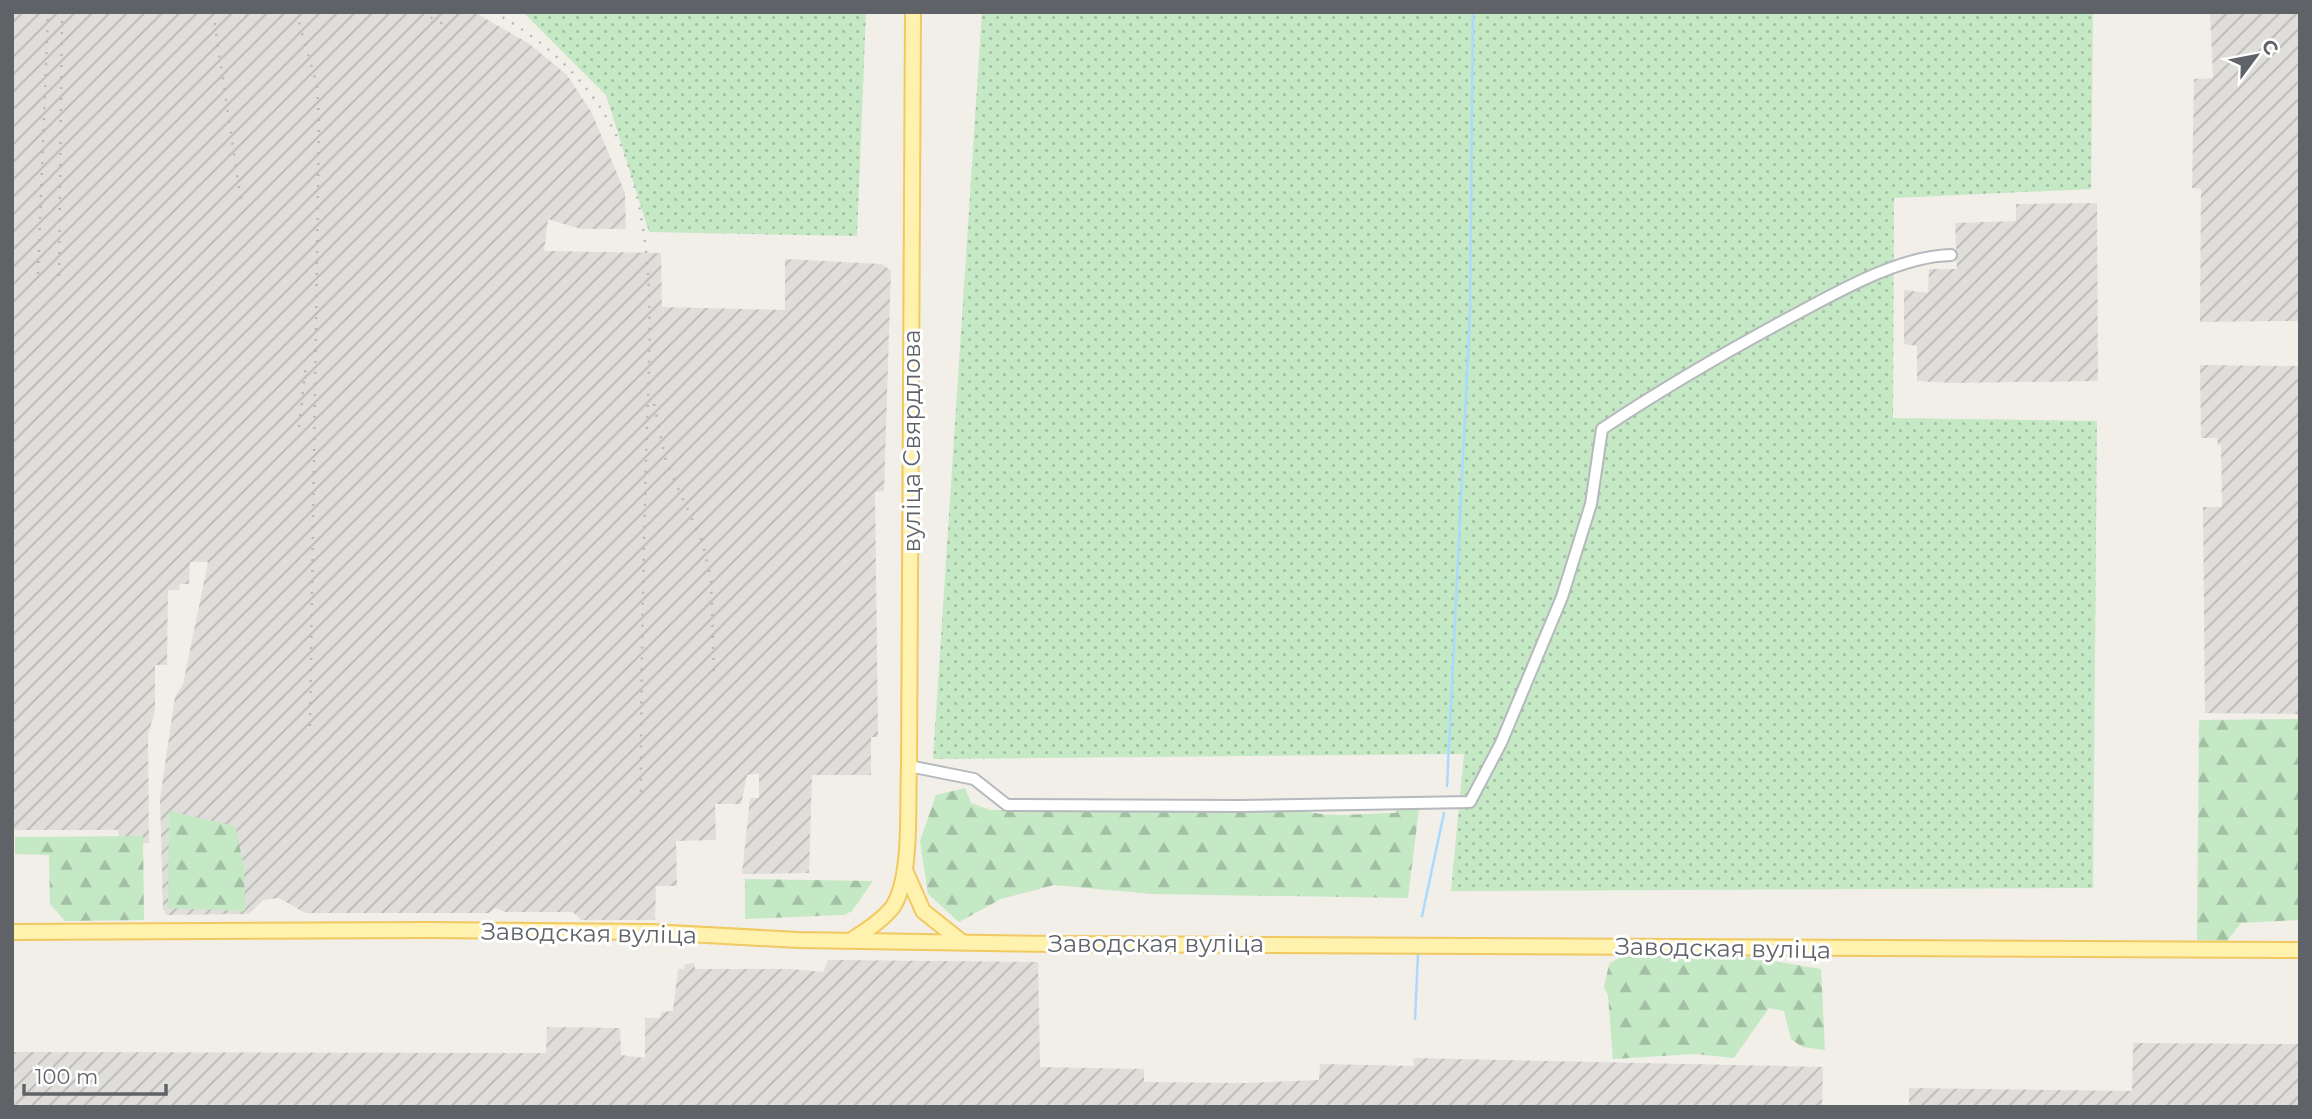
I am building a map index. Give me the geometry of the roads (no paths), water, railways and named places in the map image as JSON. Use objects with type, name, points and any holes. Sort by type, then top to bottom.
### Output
[{"type":"main road","name":"вуліца Свярдлова","points":[[904,869],[909,766],[913,12]]},
{"type":"main road","points":[[853,939],[877,923],[893,906],[904,869]]},
{"type":"main road","points":[[904,869],[923,911],[963,942]]},
{"type":"main road","name":"Заводская вуліца","points":[[12,932],[640,932],[798,940],[963,942],[2300,950]]},
{"type":"street","points":[[909,766],[974,779],[1007,805],[1241,806],[1470,802],[1501,743],[1562,597],[1591,504],[1602,429],[1688,374],[1839,289],[1927,255],[1951,255]]},
{"type":"waterway","points":[[1447,786],[1470,313],[1473,12]]},
{"type":"waterway","points":[[1422,916],[1444,813]]},
{"type":"waterway","points":[[1415,1019],[1418,954]]},
{"type":"railway","points":[[38,274],[48,12]]},
{"type":"railway","points":[[59,276],[62,12]]},
{"type":"railway","points":[[213,12],[241,201]]},
{"type":"railway","points":[[296,12],[317,85],[319,121],[310,726]]},
{"type":"railway","points":[[421,12],[443,24]]},
{"type":"railway","points":[[493,12],[537,40],[576,76],[593,97],[620,142],[629,167],[645,239],[650,313],[641,795]]},
{"type":"railway","points":[[299,427],[306,364]]},
{"type":"railway","points":[[654,404],[666,462],[702,541],[711,578],[714,673]]}]
